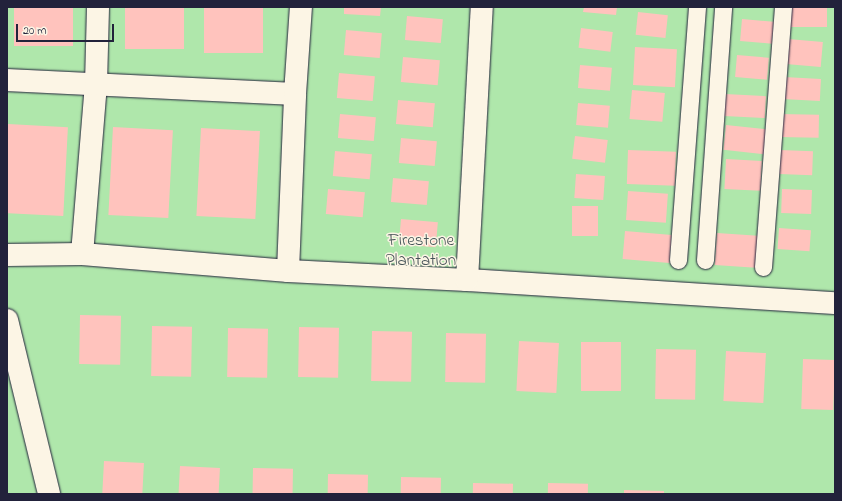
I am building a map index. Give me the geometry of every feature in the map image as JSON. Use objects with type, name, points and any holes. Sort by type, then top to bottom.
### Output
[{"type":"street","points":[[82,254],[96,84],[98,7]]},
{"type":"street","points":[[288,272],[295,94],[301,7]]},
{"type":"street","points":[[467,280],[482,7]]},
{"type":"street","points":[[7,80],[295,94]]},
{"type":"street","points":[[7,255],[82,254],[288,272],[467,280],[835,303]]},
{"type":"street","points":[[7,320],[49,494]]},
{"type":"lane","points":[[678,260],[697,7]]},
{"type":"lane","points":[[705,260],[723,7]]},
{"type":"lane","points":[[763,267],[783,7]]},
{"type":"green space","name":"Firestone Plantation","points":[[7,7],[835,7],[835,494],[7,494]]},
{"type":"building","points":[[14,7],[73,7],[73,46],[14,46]]},
{"type":"building","points":[[125,7],[184,7],[184,49],[125,49]]},
{"type":"building","points":[[204,7],[263,7],[263,53],[204,53]]},
{"type":"building","points":[[344,7],[381,7],[380,16],[344,14]]},
{"type":"building","points":[[584,7],[617,7],[616,15],[583,12]]},
{"type":"building","points":[[790,7],[827,7],[827,27],[790,27]]},
{"type":"building","points":[[638,12],[668,15],[665,38],[636,35]]},
{"type":"building","points":[[407,16],[443,19],[441,43],[405,40]]},
{"type":"building","points":[[742,19],[774,22],[772,44],[740,41]]},
{"type":"building","points":[[581,28],[613,32],[610,52],[579,48]]},
{"type":"building","points":[[346,30],[382,33],[380,58],[344,55]]},
{"type":"building","points":[[788,39],[823,42],[821,67],[786,64]]},
{"type":"building","points":[[635,47],[677,49],[675,87],[633,85]]},
{"type":"building","points":[[737,55],[769,58],[767,80],[735,77]]},
{"type":"building","points":[[403,57],[440,60],[438,85],[401,82]]},
{"type":"building","points":[[580,65],[612,68],[610,91],[578,88]]},
{"type":"building","points":[[339,73],[375,76],[373,101],[337,98]]},
{"type":"building","points":[[784,77],[821,79],[820,101],[783,99]]},
{"type":"building","points":[[632,90],[665,93],[662,122],[629,119]]},
{"type":"building","points":[[725,94],[766,96],[765,118],[724,116]]},
{"type":"building","points":[[398,100],[435,103],[433,127],[396,124]]},
{"type":"building","points":[[578,103],[610,106],[608,128],[576,125]]},
{"type":"building","points":[[340,114],[376,117],[374,141],[338,138]]},
{"type":"building","points":[[779,114],[819,115],[819,138],[779,137]]},
{"type":"building","points":[[8,124],[68,127],[63,216],[7,213]]},
{"type":"building","points":[[726,125],[767,129],[764,154],[723,150]]},
{"type":"building","points":[[113,127],[173,130],[168,218],[108,215]]},
{"type":"building","points":[[201,128],[260,131],[255,219],[196,216]]},
{"type":"building","points":[[575,136],[608,140],[605,163],[572,159]]},
{"type":"building","points":[[401,138],[437,141],[435,166],[399,163]]},
{"type":"building","points":[[628,150],[676,152],[675,186],[627,184]]},
{"type":"building","points":[[780,150],[813,151],[812,175],[779,174]]},
{"type":"building","points":[[335,151],[372,154],[370,179],[333,176]]},
{"type":"building","points":[[726,159],[762,161],[760,191],[724,189]]},
{"type":"building","points":[[576,174],[605,176],[603,200],[574,198]]},
{"type":"building","points":[[393,178],[429,181],[427,205],[391,202]]},
{"type":"building","points":[[328,189],[365,192],[363,217],[326,214]]},
{"type":"building","points":[[782,189],[812,190],[811,214],[781,213]]},
{"type":"building","points":[[628,191],[668,194],[666,223],[626,220]]},
{"type":"building","points":[[572,206],[598,206],[598,236],[572,236]]},
{"type":"building","points":[[401,219],[438,222],[436,247],[399,244]]},
{"type":"building","points":[[779,228],[811,230],[809,251],[778,249]]},
{"type":"building","points":[[625,231],[672,235],[669,263],[623,259]]},
{"type":"building","points":[[717,233],[758,236],[756,268],[715,265]]},
{"type":"building","points":[[80,315],[121,316],[120,365],[79,364]]},
{"type":"building","points":[[152,326],[192,327],[191,377],[151,376]]},
{"type":"building","points":[[299,327],[339,328],[338,378],[298,377]]},
{"type":"building","points":[[228,328],[268,329],[267,378],[227,377]]},
{"type":"building","points":[[372,331],[412,332],[411,382],[371,381]]},
{"type":"building","points":[[446,333],[486,334],[485,383],[445,382]]},
{"type":"building","points":[[519,341],[559,343],[556,393],[516,391]]},
{"type":"building","points":[[581,342],[621,342],[621,391],[581,391]]},
{"type":"building","points":[[656,349],[696,350],[695,400],[655,399]]},
{"type":"building","points":[[726,351],[766,353],[763,403],[723,401]]},
{"type":"building","points":[[803,359],[835,360],[833,410],[801,409]]},
{"type":"building","points":[[104,461],[144,463],[142,494],[102,494]]},
{"type":"building","points":[[180,466],[220,468],[219,494],[179,494]]},
{"type":"building","points":[[253,468],[293,469],[293,494],[253,494]]},
{"type":"building","points":[[328,474],[368,475],[368,494],[328,494]]},
{"type":"building","points":[[401,477],[441,478],[441,494],[401,494]]},
{"type":"building","points":[[473,483],[513,484],[513,494],[473,494]]},
{"type":"building","points":[[548,483],[588,484],[588,494],[548,494]]},
{"type":"building","points":[[624,490],[664,491],[664,494],[624,494]]}]
